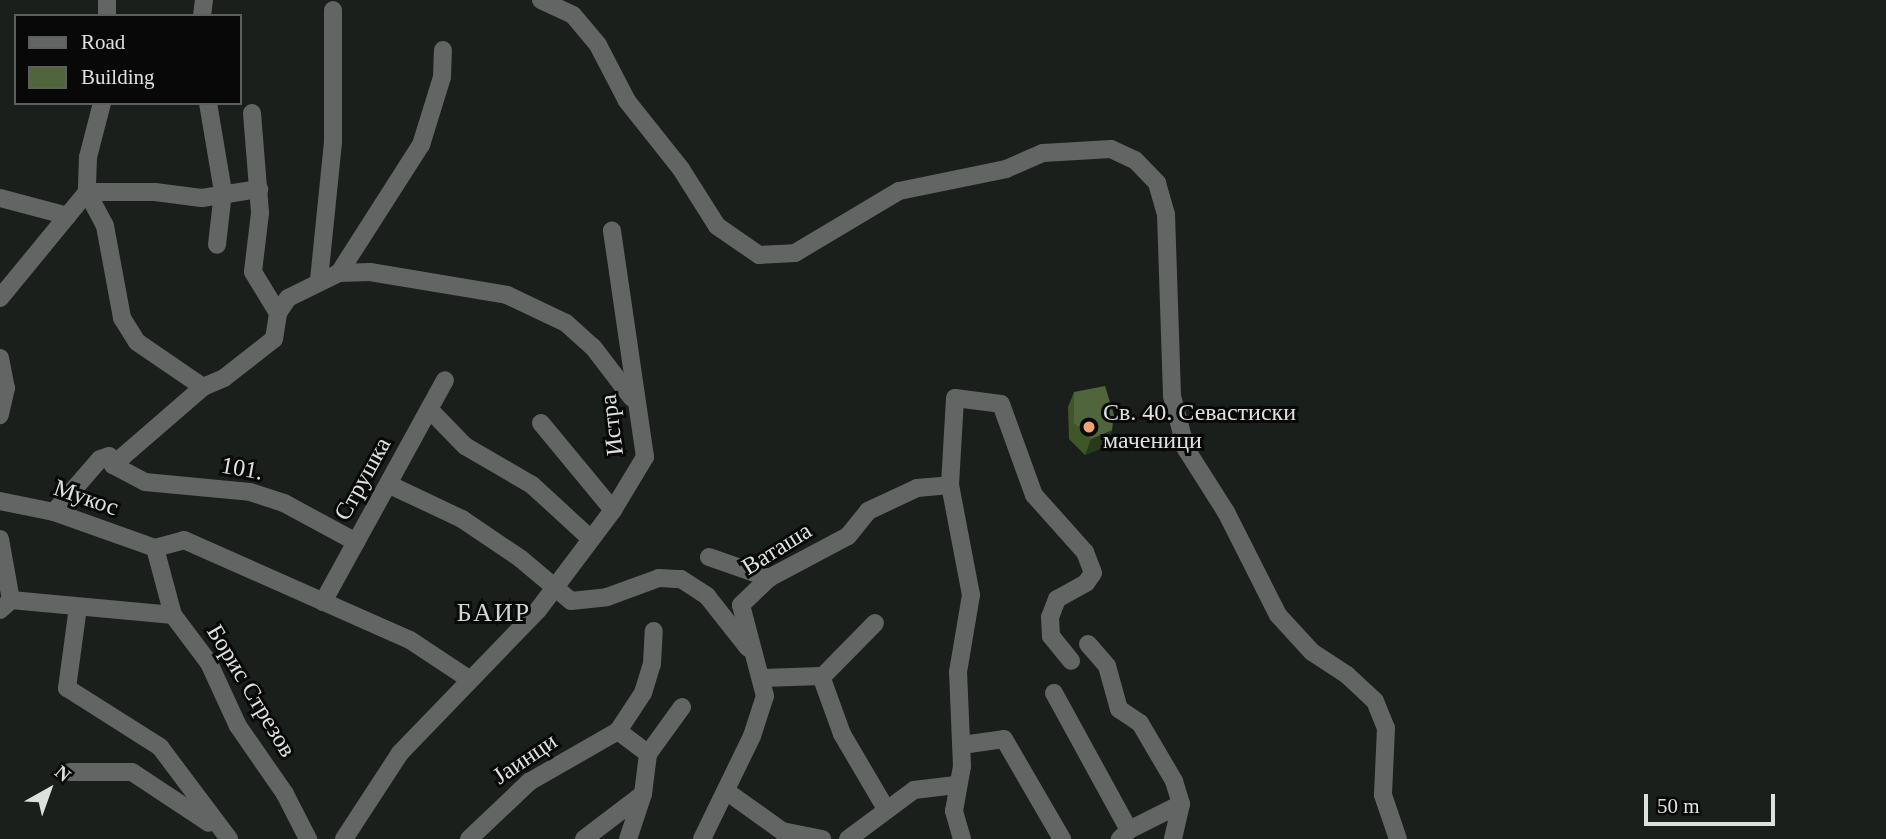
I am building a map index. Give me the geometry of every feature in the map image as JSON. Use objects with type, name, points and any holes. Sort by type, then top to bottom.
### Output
[{"type":"street","points":[[541,0],[573,15],[598,44],[627,101],[681,169],[717,226],[759,255],[795,253],[899,191],[1006,169],[1043,153],[1111,149],[1135,160],[1157,183],[1166,214],[1172,396],[1186,449],[1226,512],[1278,615],[1312,652],[1347,675],[1375,701],[1386,728],[1383,795],[1398,839]]},
{"type":"street","points":[[319,280],[333,141],[333,10]]},
{"type":"street","points":[[339,274],[421,145],[443,77],[443,50]]},
{"type":"street","points":[[101,105],[88,156],[87,192],[105,226],[122,318],[137,342],[203,387]]},
{"type":"street","points":[[208,105],[223,192],[217,245]]},
{"type":"street","points":[[252,113],[259,189],[253,272],[278,313]]},
{"type":"street","points":[[87,192],[142,191],[202,198],[223,192],[259,189]]},
{"type":"street","points":[[0,298],[87,192]]},
{"type":"street","points":[[0,198],[68,216]]},
{"type":"street","name":"Истра","points":[[344,839],[400,753],[554,589],[613,510],[645,457],[634,401],[612,230]]},
{"type":"street","points":[[54,512],[100,459],[109,456],[113,465],[203,387],[224,378],[274,339],[278,313],[288,298],[319,280],[339,274],[370,272],[507,295],[566,323],[593,347],[634,401]]},
{"type":"street","points":[[0,358],[6,388],[0,415]]},
{"type":"street","name":"Струшка","points":[[323,602],[390,485],[445,380]]},
{"type":"street","points":[[962,839],[954,811],[962,745],[958,673],[971,595],[950,485],[956,398],[1002,404],[1034,495],[1085,552],[1093,573],[1086,583],[1057,599],[1050,617],[1051,636],[1071,661]]},
{"type":"street","points":[[429,409],[465,446],[532,485],[591,539]]},
{"type":"street","points":[[541,423],[613,510]]},
{"type":"street","name":"101.","points":[[113,465],[145,482],[250,492],[284,503],[356,542]]},
{"type":"street","points":[[390,485],[462,519],[521,559],[571,601],[607,597],[659,578],[681,579],[707,596],[757,660]]},
{"type":"street","name":"Ваташа","points":[[702,839],[752,736],[765,696],[763,678],[741,605],[769,578],[848,536],[868,511],[917,488],[950,485]]},
{"type":"street","name":"Мукос","points":[[0,501],[54,512],[155,548]]},
{"type":"street","points":[[0,539],[6,605]]},
{"type":"street","points":[[173,615],[155,548],[184,540],[410,640],[469,679]]},
{"type":"street","points":[[709,557],[769,578]]},
{"type":"street","name":"Борис Стрезов","points":[[6,605],[78,607],[173,615],[209,663],[238,726],[285,794],[308,839]]},
{"type":"street","points":[[78,607],[67,688],[160,747],[223,834]]},
{"type":"street","points":[[763,678],[821,678],[875,623]]},
{"type":"street","points":[[648,754],[618,731],[643,693],[653,664],[654,631]]},
{"type":"street","points":[[1088,644],[1107,666],[1119,709],[1140,723],[1174,781],[1181,804],[1172,839]]},
{"type":"street","points":[[821,678],[842,734],[886,809]]},
{"type":"street","points":[[1054,693],[1125,835],[1181,804]]},
{"type":"street","points":[[628,839],[643,794],[648,754],[682,707]]},
{"type":"street","name":"Јаинци","points":[[469,839],[529,782],[618,731]]},
{"type":"street","points":[[962,745],[1004,739],[1062,839]]},
{"type":"street","points":[[71,772],[132,772],[223,834]]},
{"type":"street","points":[[848,839],[914,790],[956,785]]},
{"type":"street","points":[[726,791],[782,831],[822,839]]},
{"type":"street","points":[[584,839],[643,794]]},
{"type":"building","points":[[1105,386],[1114,415],[1112,430],[1091,439],[1074,423],[1074,392]]},
{"type":"place","name":"Св. 40. Севастиски маченици","points":[[1089,427]]},
{"type":"district","name":"БАИР","points":[[494,613]]}]
